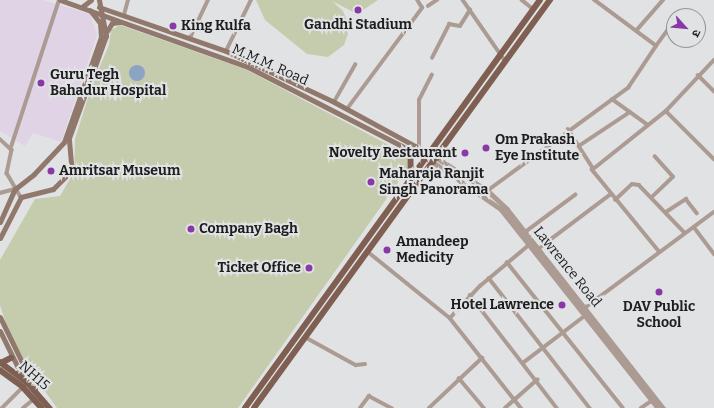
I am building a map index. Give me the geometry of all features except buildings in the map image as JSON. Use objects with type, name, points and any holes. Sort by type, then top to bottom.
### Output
[{"type":"main road","name":"M.M.M. Road","points":[[60,0],[88,8],[248,67],[411,150],[427,155]]},
{"type":"main road","points":[[80,6],[91,0]]},
{"type":"main road","points":[[99,0],[99,7],[102,13],[106,32]]},
{"type":"main road","points":[[245,408],[410,177],[540,0]]},
{"type":"main road","points":[[254,408],[550,0]]},
{"type":"main road","name":"M.M.M. Road","points":[[99,7],[226,51],[334,102],[418,146],[427,155],[435,160]]},
{"type":"main road","points":[[0,222],[15,188],[34,174],[64,142],[101,36],[100,23],[88,8]]},
{"type":"main road","points":[[0,238],[21,197],[53,189],[68,174],[71,163],[69,138],[102,52],[106,32],[112,23],[123,22]]},
{"type":"main road","points":[[410,177],[411,150]]},
{"type":"main road","points":[[0,317],[37,392]]},
{"type":"main road","points":[[0,331],[11,358],[23,378]]},
{"type":"main road","points":[[1,362],[11,358]]},
{"type":"main road","name":"NH15","points":[[1,362],[23,378],[50,408]]},
{"type":"main road","name":"NH15","points":[[0,370],[23,387],[42,408]]},
{"type":"street","points":[[21,197],[7,173],[11,147],[60,0]]},
{"type":"street","points":[[124,15],[128,0]]},
{"type":"street","points":[[190,38],[208,0]]},
{"type":"street","points":[[226,51],[251,0]]},
{"type":"street","points":[[347,109],[422,8],[417,0]]},
{"type":"street","points":[[428,6],[437,0]]},
{"type":"street","points":[[464,0],[499,56],[506,62]]},
{"type":"street","points":[[522,0],[533,9]]},
{"type":"street","points":[[594,0],[656,46]]},
{"type":"street","points":[[636,31],[663,0]]},
{"type":"street","points":[[432,58],[448,25],[460,26],[470,10]]},
{"type":"street","points":[[483,194],[568,129],[628,88],[666,32]]},
{"type":"street","points":[[593,168],[666,111],[698,75],[714,60]]},
{"type":"street","points":[[334,102],[355,65]]},
{"type":"street","points":[[418,146],[419,100],[432,75]]},
{"type":"street","points":[[698,75],[714,91]]},
{"type":"street","points":[[612,99],[648,125]]},
{"type":"street","points":[[666,111],[714,159]]},
{"type":"street","points":[[579,146],[630,112]]},
{"type":"street","points":[[568,129],[615,200],[659,252]]},
{"type":"street","points":[[0,139],[11,147]]},
{"type":"street","points":[[652,197],[673,177],[654,157]]},
{"type":"street","name":"Lawrence Road","points":[[435,160],[488,191],[524,234],[529,245],[663,408]]},
{"type":"street","name":"Lawrence Road","points":[[435,160],[483,194],[538,249],[586,307],[658,408]]},
{"type":"street","points":[[615,200],[634,184],[652,197],[685,233]]},
{"type":"street","points":[[0,193],[15,188]]},
{"type":"street","points":[[538,249],[611,194]]},
{"type":"street","points":[[524,234],[575,195]]},
{"type":"street","points":[[666,212],[686,199],[697,213]]},
{"type":"street","points":[[586,307],[714,212]]},
{"type":"street","points":[[694,227],[714,254]]},
{"type":"street","points":[[450,318],[470,295],[529,245]]},
{"type":"street","points":[[367,251],[450,318],[522,408]]},
{"type":"street","points":[[508,262],[622,408]]},
{"type":"street","points":[[489,278],[544,346],[590,408]]},
{"type":"street","points":[[470,295],[537,380],[557,408]]},
{"type":"street","points":[[523,363],[563,331],[586,315]]},
{"type":"street","points":[[304,325],[310,330]]},
{"type":"street","points":[[305,337],[356,365],[365,364]]},
{"type":"street","points":[[429,408],[459,378],[482,358]]},
{"type":"street","points":[[459,378],[484,408]]},
{"type":"street","points":[[505,408],[537,380]]},
{"type":"street","points":[[2,408],[23,387]]},
{"type":"street","points":[[360,408],[369,396],[392,408]]},
{"type":"street","points":[[22,408],[34,399]]},
{"type":"street","points":[[641,408],[653,400]]},
{"type":"shaded area","name":"Guru Tegh Bahadur Hospital","points":[[0,0],[43,0],[90,14],[97,35],[61,142],[33,133],[25,146],[0,131]]},
{"type":"green space","points":[[256,0],[378,0],[357,14],[332,1],[343,11],[350,28],[344,45],[328,57],[307,54],[265,20]]},
{"type":"green space","name":"Company Bagh","points":[[120,25],[247,70],[402,152],[407,158],[407,170],[238,408],[57,408],[24,362],[9,333],[0,305],[0,260],[35,199],[60,196],[74,172],[75,139],[92,85],[109,45],[111,30]]},
{"type":"water","points":[[134,65],[140,65],[145,70],[143,79],[140,81],[134,81],[129,76],[129,70]]},
{"type":"place","name":"Gandhi Stadium","points":[[358,10]]},
{"type":"place","name":"King Kulfa","points":[[173,26]]},
{"type":"place","name":"Guru Tegh Bahadur Hospital","points":[[41,83]]},
{"type":"place","name":"Om Prakash Eye Institute","points":[[486,148]]},
{"type":"place","name":"Novelty Restaurant","points":[[465,153]]},
{"type":"place","name":"Amritsar Museum","points":[[51,171]]},
{"type":"place","name":"Maharaja Ranjit Singh Panorama","points":[[371,182]]},
{"type":"place","name":"Company Bagh","points":[[191,229]]},
{"type":"place","name":"Amandeep Medicity","points":[[387,250]]},
{"type":"place","name":"Ticket Office","points":[[309,268]]},
{"type":"place","name":"DAV Public School","points":[[659,292]]},
{"type":"place","name":"Hotel Lawrence","points":[[562,305]]}]
